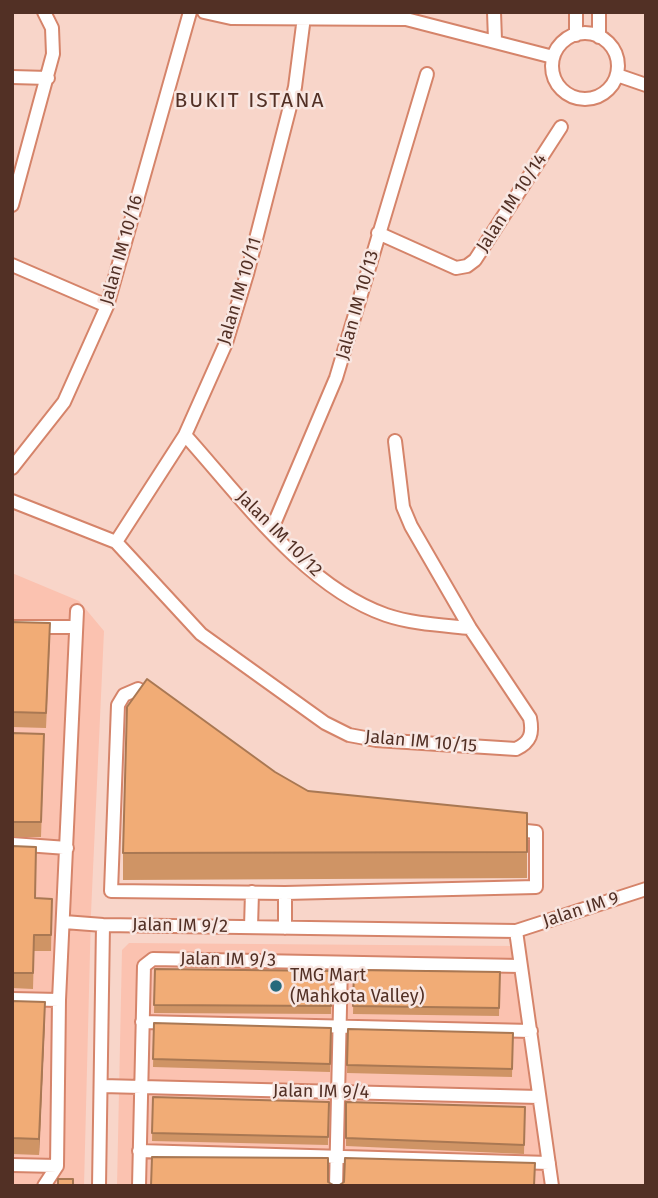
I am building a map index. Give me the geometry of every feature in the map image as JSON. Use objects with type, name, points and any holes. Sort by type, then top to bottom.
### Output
[{"type":"street","points":[[12,205],[48,78],[54,40],[44,12]]},
{"type":"street","name":"Jalan IM 10/16","points":[[12,468],[64,402],[107,306],[190,12]]},
{"type":"street","points":[[204,12],[231,18],[406,19],[553,57]]},
{"type":"street","points":[[494,12],[495,40]]},
{"type":"street","points":[[576,12],[576,35]]},
{"type":"street","points":[[599,12],[599,37]]},
{"type":"street","name":"Jalan IM 10/11","points":[[116,542],[185,435],[239,306],[295,87],[304,17]]},
{"type":"street","points":[[576,35],[599,37],[615,53],[617,75],[610,88],[597,97],[583,99],[569,96],[558,86],[552,72],[553,57],[566,39],[576,35]]},
{"type":"street","name":"Jalan IM 10/13","points":[[271,531],[336,378],[427,74]]},
{"type":"street","points":[[617,75],[646,85]]},
{"type":"street","points":[[12,77],[48,78]]},
{"type":"street","name":"Jalan IM 10/14","points":[[378,233],[456,268],[467,266],[475,260],[561,127]]},
{"type":"street","points":[[12,265],[107,306]]},
{"type":"street","name":"Jalan IM 10/12","points":[[185,435],[271,531],[302,561],[354,600],[385,614],[417,623],[470,628]]},
{"type":"street","name":"Jalan IM 10/15","points":[[12,501],[116,542],[210,642],[326,723],[349,735],[376,740],[516,749],[524,745],[531,734],[530,718],[470,628],[403,507],[395,441]]},
{"type":"street","points":[[44,1186],[57,1166],[59,1000],[77,611]]},
{"type":"street","points":[[12,627],[76,627]]},
{"type":"street","points":[[131,691],[146,692],[298,801],[314,809],[536,832],[536,887],[285,893],[111,891],[118,705],[131,691]]},
{"type":"street","points":[[12,844],[67,848]]},
{"type":"street","name":"Jalan IM 9","points":[[516,931],[646,889]]},
{"type":"street","points":[[251,927],[252,892]]},
{"type":"street","points":[[285,893],[285,928]]},
{"type":"street","name":"Jalan IM 9/2","points":[[64,922],[103,926],[516,931]]},
{"type":"street","points":[[99,1186],[103,926]]},
{"type":"street","points":[[516,931],[552,1186]]},
{"type":"street","name":"Jalan IM 9/3","points":[[139,1186],[144,966],[153,959],[520,966]]},
{"type":"street","points":[[336,1186],[341,963]]},
{"type":"street","points":[[12,999],[59,1000]]},
{"type":"street","points":[[142,1022],[531,1031]]},
{"type":"street","name":"Jalan IM 9/4","points":[[102,1086],[539,1097]]},
{"type":"street","points":[[139,1152],[549,1163]]},
{"type":"street","points":[[12,1165],[57,1166]]},
{"type":"shaded area","points":[[12,573],[79,601],[104,631],[91,913],[84,1186],[12,1186]]},
{"type":"shaded area","points":[[129,943],[515,946],[559,1186],[117,1186],[122,950]]},
{"type":"building","points":[[12,622],[50,623],[46,713],[12,712]]},
{"type":"building","points":[[147,679],[275,772],[308,791],[527,813],[527,852],[123,853],[127,707]]},
{"type":"building","points":[[12,733],[44,734],[41,822],[12,822]]},
{"type":"building","points":[[12,846],[36,847],[35,898],[52,899],[51,935],[34,935],[33,973],[12,973]]},
{"type":"building","points":[[155,969],[332,971],[331,1006],[154,1005]]},
{"type":"building","points":[[354,970],[500,972],[499,1008],[353,1006]]},
{"type":"building","points":[[12,1001],[45,1002],[39,1139],[12,1138]]},
{"type":"building","points":[[154,1023],[331,1028],[330,1064],[153,1059]]},
{"type":"building","points":[[348,1029],[513,1033],[512,1069],[347,1065]]},
{"type":"building","points":[[153,1097],[329,1102],[328,1137],[152,1133]]},
{"type":"building","points":[[346,1102],[525,1107],[524,1145],[346,1138]]},
{"type":"building","points":[[152,1157],[328,1158],[328,1182],[335,1186],[151,1186]]},
{"type":"building","points":[[345,1158],[535,1163],[534,1186],[338,1186],[344,1182]]},
{"type":"building","points":[[58,1179],[73,1179],[73,1186],[58,1186]]},
{"type":"place","name":"TMG Mart (Mahkota Valley)","points":[[276,986]]},
{"type":"district","name":"BUKIT ISTANA","points":[[250,101]]}]
